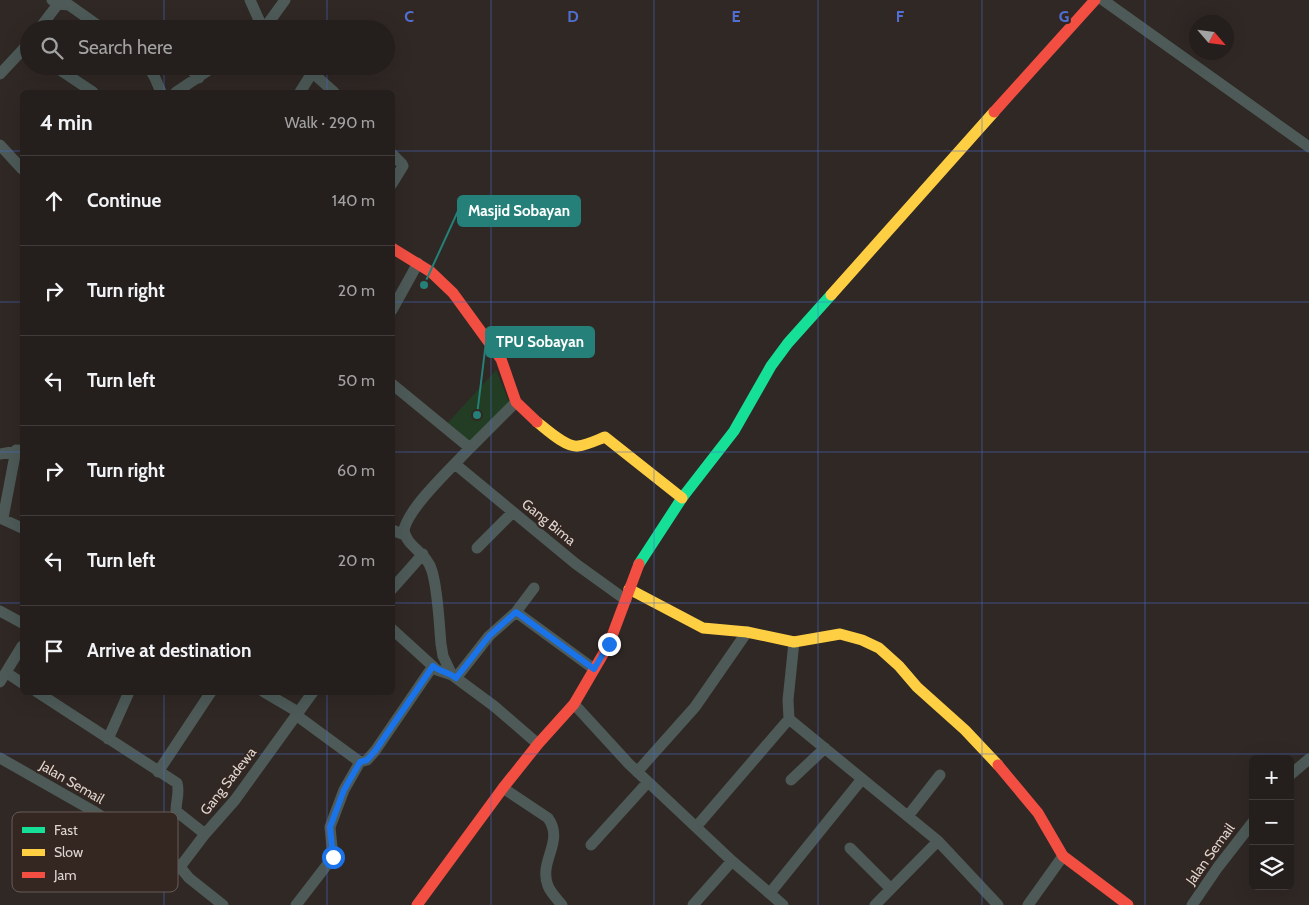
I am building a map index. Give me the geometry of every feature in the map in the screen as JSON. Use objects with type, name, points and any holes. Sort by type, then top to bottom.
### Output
[{"type":"street","points":[[250,0],[260,20]]},
{"type":"street","points":[[271,20],[285,0]]},
{"type":"street","points":[[417,905],[503,788],[538,744],[574,704],[609,644],[640,560],[682,498],[734,431],[771,366],[797,331],[848,277],[1095,0]]},
{"type":"street","points":[[1102,0],[1309,147]]},
{"type":"street","points":[[47,20],[64,2],[90,20]]},
{"type":"street","points":[[0,74],[20,53]]},
{"type":"street","points":[[68,75],[90,90]]},
{"type":"street","points":[[153,75],[160,90]]},
{"type":"street","points":[[196,75],[199,78]]},
{"type":"street","points":[[179,90],[203,75]]},
{"type":"street","points":[[301,90],[306,75]]},
{"type":"street","points":[[314,75],[332,90]]},
{"type":"street","points":[[0,145],[20,167]]},
{"type":"street","points":[[395,157],[402,164],[402,170],[395,180]]},
{"type":"street","points":[[395,250],[431,272],[453,293],[501,359],[516,402],[537,422],[568,444],[579,446],[601,437],[608,438],[682,498]]},
{"type":"street","points":[[395,305],[418,263]]},
{"type":"street","points":[[395,386],[470,448]]},
{"type":"street","points":[[404,535],[405,525],[411,515],[455,464],[516,402]]},
{"type":"street","points":[[0,454],[19,450],[1,517],[20,527]]},
{"type":"street","name":"Gang Bima","points":[[455,464],[576,564],[628,595]]},
{"type":"street","points":[[477,548],[513,512]]},
{"type":"street","points":[[395,531],[404,535],[423,554],[432,571],[441,644],[447,667],[445,672]]},
{"type":"street","points":[[395,586],[423,554]]},
{"type":"street","points":[[296,905],[333,857],[330,827],[344,790],[360,762],[367,760],[445,672],[516,612],[534,588]]},
{"type":"street","points":[[628,595],[703,628],[747,632],[794,642],[840,634],[862,640],[879,648],[899,666],[917,687],[966,730],[1012,779],[1038,813],[1062,856],[1128,905]]},
{"type":"street","points":[[0,611],[20,622]]},
{"type":"street","points":[[516,612],[594,669]]},
{"type":"street","points":[[395,631],[445,672],[494,706],[538,744]]},
{"type":"street","points":[[637,772],[695,707],[747,632]]},
{"type":"street","points":[[696,827],[789,719],[788,700],[794,642]]},
{"type":"street","points":[[20,649],[3,677],[20,682]]},
{"type":"street","points":[[42,695],[177,783],[180,790],[176,801],[177,812]]},
{"type":"street","points":[[108,739],[128,695]]},
{"type":"street","points":[[158,772],[209,695]]},
{"type":"street","points":[[268,695],[297,714],[360,762]]},
{"type":"street","name":"Gang Sadewa","points":[[180,867],[205,834],[235,800],[311,695]]},
{"type":"street","points":[[574,704],[637,772],[782,905]]},
{"type":"street","points":[[789,719],[938,841],[998,905]]},
{"type":"street","points":[[791,780],[825,748]]},
{"type":"street","name":"Jalan Semail","points":[[0,758],[95,812]]},
{"type":"street","points":[[1294,772],[1309,759]]},
{"type":"street","points":[[908,816],[940,775]]},
{"type":"street","points":[[770,893],[862,779]]},
{"type":"street","points":[[591,844],[648,782]]},
{"type":"street","points":[[503,788],[548,818],[552,824],[555,836],[546,875],[547,884],[562,905]]},
{"type":"street","points":[[178,813],[205,834]]},
{"type":"street","name":"Jalan Semail","points":[[1192,905],[1249,827]]},
{"type":"street","points":[[882,902],[890,888],[938,841]]},
{"type":"street","points":[[850,848],[890,888]]},
{"type":"street","points":[[1028,905],[1062,856]]},
{"type":"street","points":[[693,905],[732,861]]},
{"type":"street","name":"Jalan Semail","points":[[180,867],[189,878],[222,905]]},
{"type":"green space","points":[[496,370],[510,404],[470,445],[444,427]]},
{"type":"traffic: fast","points":[[639,564],[682,498],[734,431],[771,366],[788,343],[831,295]]},
{"type":"traffic: slow","points":[[831,295],[994,112]]},
{"type":"traffic: slow","points":[[537,422],[556,437],[573,446],[585,445],[605,437],[682,498]]},
{"type":"traffic: slow","points":[[629,589],[703,628],[747,632],[794,642],[840,634],[862,640],[879,648],[899,666],[917,687],[965,730],[998,765]]},
{"type":"traffic: jam","points":[[994,112],[1095,0]]},
{"type":"traffic: jam","points":[[395,250],[431,272],[453,293],[501,359],[516,402],[537,422]]},
{"type":"traffic: jam","points":[[417,905],[503,788],[538,744],[574,704],[609,644],[639,564]]},
{"type":"traffic: jam","points":[[998,765],[1038,813],[1063,856],[1128,905]]},
{"type":"place","name":"Masjid Sobayan","points":[[424,285]]},
{"type":"place","name":"TPU Sobayan","points":[[477,415]]},
{"type":"route","points":[[333,857],[330,827],[344,790],[360,762],[367,760],[375,751],[433,666],[437,670],[452,674],[456,678],[489,636],[516,612],[594,669],[609,644]]}]
